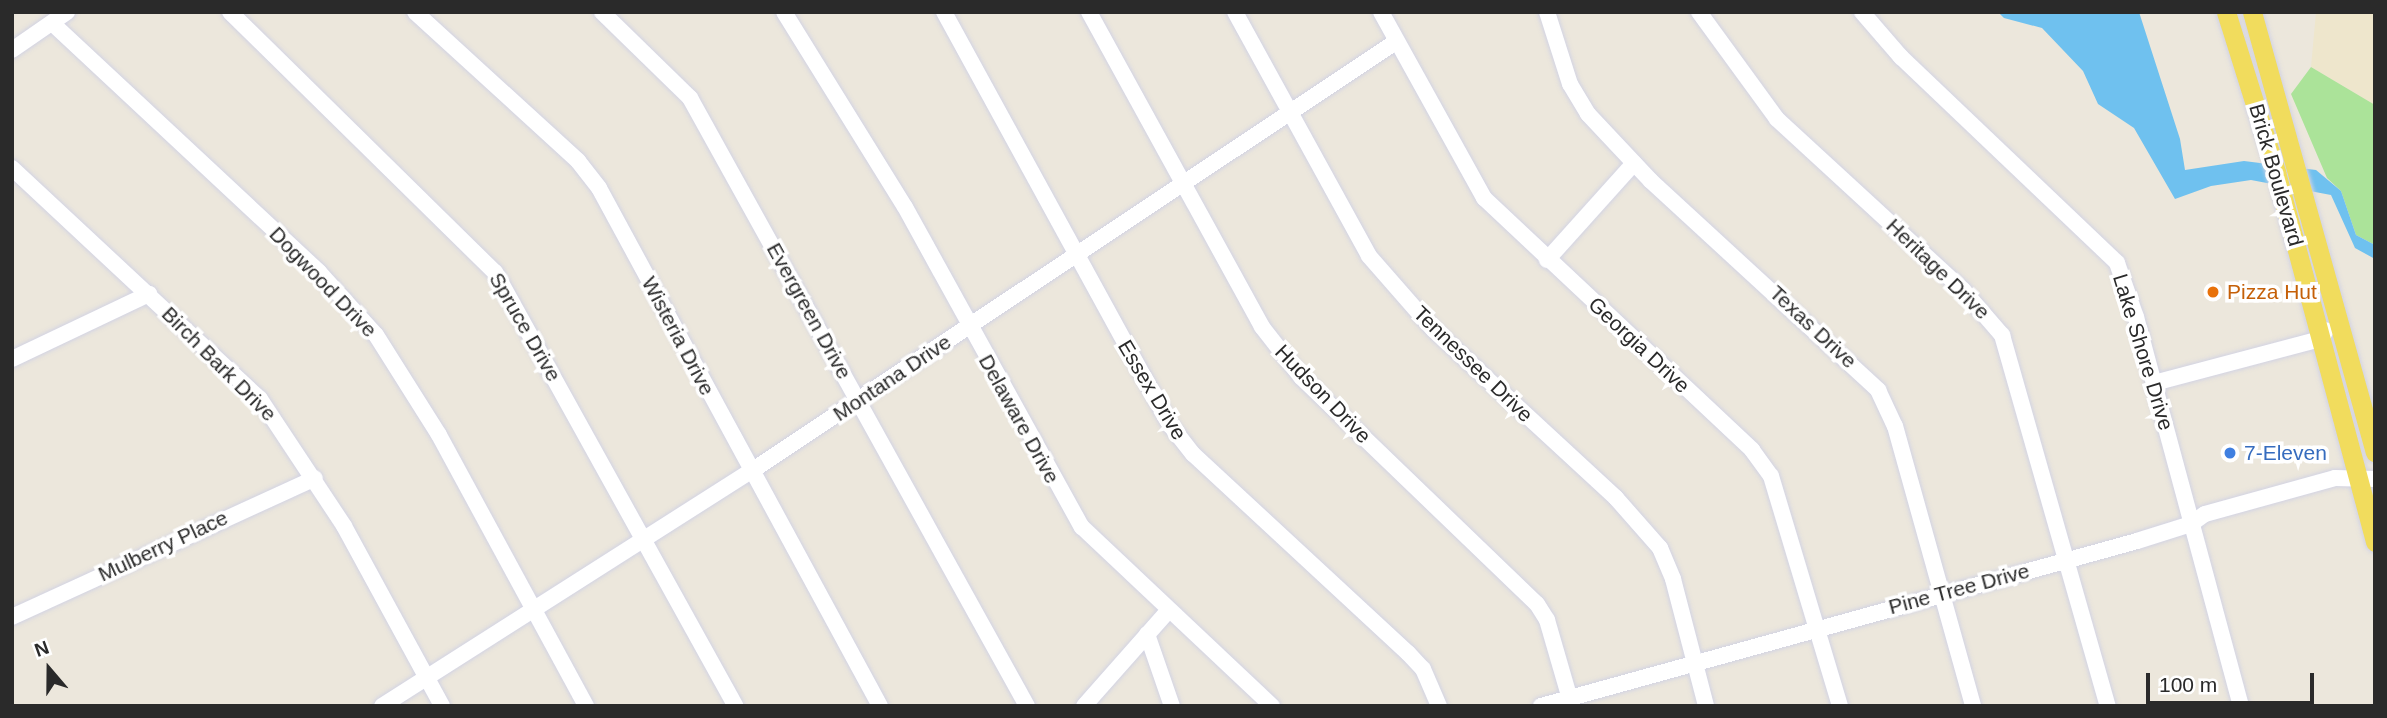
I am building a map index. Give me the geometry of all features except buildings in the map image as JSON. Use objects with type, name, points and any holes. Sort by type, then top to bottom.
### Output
[{"type":"main road","name":"Brick Boulevard","points":[[2226,12],[2269,149],[2321,339],[2365,478],[2375,542]]},
{"type":"main road","name":"Brick Boulevard","points":[[2252,12],[2308,200],[2375,452]]},
{"type":"street","points":[[12,50],[67,12]]},
{"type":"street","name":"Spruce Drive","points":[[230,12],[480,253],[646,541],[736,706]]},
{"type":"street","name":"Wisteria Drive","points":[[415,12],[578,161],[599,188],[750,472],[880,706]]},
{"type":"street","name":"Evergreen Drive","points":[[602,12],[690,98],[1027,706]]},
{"type":"street","name":"Delaware Drive","points":[[784,12],[905,207],[968,327],[1082,527],[1272,706]]},
{"type":"street","name":"Essex Drive","points":[[944,12],[1171,426],[1193,454],[1408,653],[1423,669],[1439,706]]},
{"type":"street","name":"Hudson Drive","points":[[1089,12],[1262,327],[1286,361],[1537,604],[1548,620],[1571,702]]},
{"type":"street","name":"Tennessee Drive","points":[[1234,12],[1369,257],[1393,286],[1616,498],[1660,548],[1706,706]]},
{"type":"street","name":"Georgia Drive","points":[[1381,12],[1484,198],[1752,450],[1771,476],[1819,627],[1840,706]]},
{"type":"street","name":"Texas Drive","points":[[1547,12],[1578,101],[1634,163],[1878,390],[1895,426],[1973,706]]},
{"type":"street","name":"Heritage Drive","points":[[1699,12],[1777,119],[1963,290],[2002,335],[2108,706]]},
{"type":"street","name":"Lake Shore Drive","points":[[1863,12],[1901,57],[2109,251],[2136,317],[2241,706]]},
{"type":"street","name":"Dogwood Drive","points":[[52,23],[319,272],[376,335],[439,435],[586,706]]},
{"type":"street","name":"Montana Drive","points":[[382,706],[426,676],[646,541],[1397,41]]},
{"type":"street","points":[[1547,260],[1634,163]]},
{"type":"street","name":"Birch Bark Drive","points":[[12,168],[260,399],[315,478],[442,706]]},
{"type":"street","points":[[12,359],[149,294]]},
{"type":"street","points":[[2154,383],[2321,339],[2337,307]]},
{"type":"street","name":"Mulberry Place","points":[[12,617],[315,478]]},
{"type":"street","name":"Pine Tree Drive","points":[[1541,706],[1571,702],[1819,627],[2191,524],[2205,514],[2365,478]]},
{"type":"street","points":[[1084,706],[1169,610]]},
{"type":"street","points":[[1147,635],[1172,706]]},
{"type":"shaded area","points":[[2316,12],[2375,12],[2375,105],[2311,67]]},
{"type":"green space","points":[[2311,67],[2375,105],[2375,245],[2356,235],[2341,191],[2327,178],[2291,94]]},
{"type":"water","points":[[1998,12],[2139,12],[2180,139],[2185,170],[2244,161],[2316,170],[2341,191],[2356,235],[2375,245],[2375,259],[2355,248],[2331,195],[2251,180],[2211,186],[2175,199],[2134,128],[2098,104],[2083,71],[2042,28],[2004,18]]},
{"type":"place","name":"Pizza Hut","points":[[2213,292]]},
{"type":"place","name":"7-Eleven","points":[[2230,453]]}]
